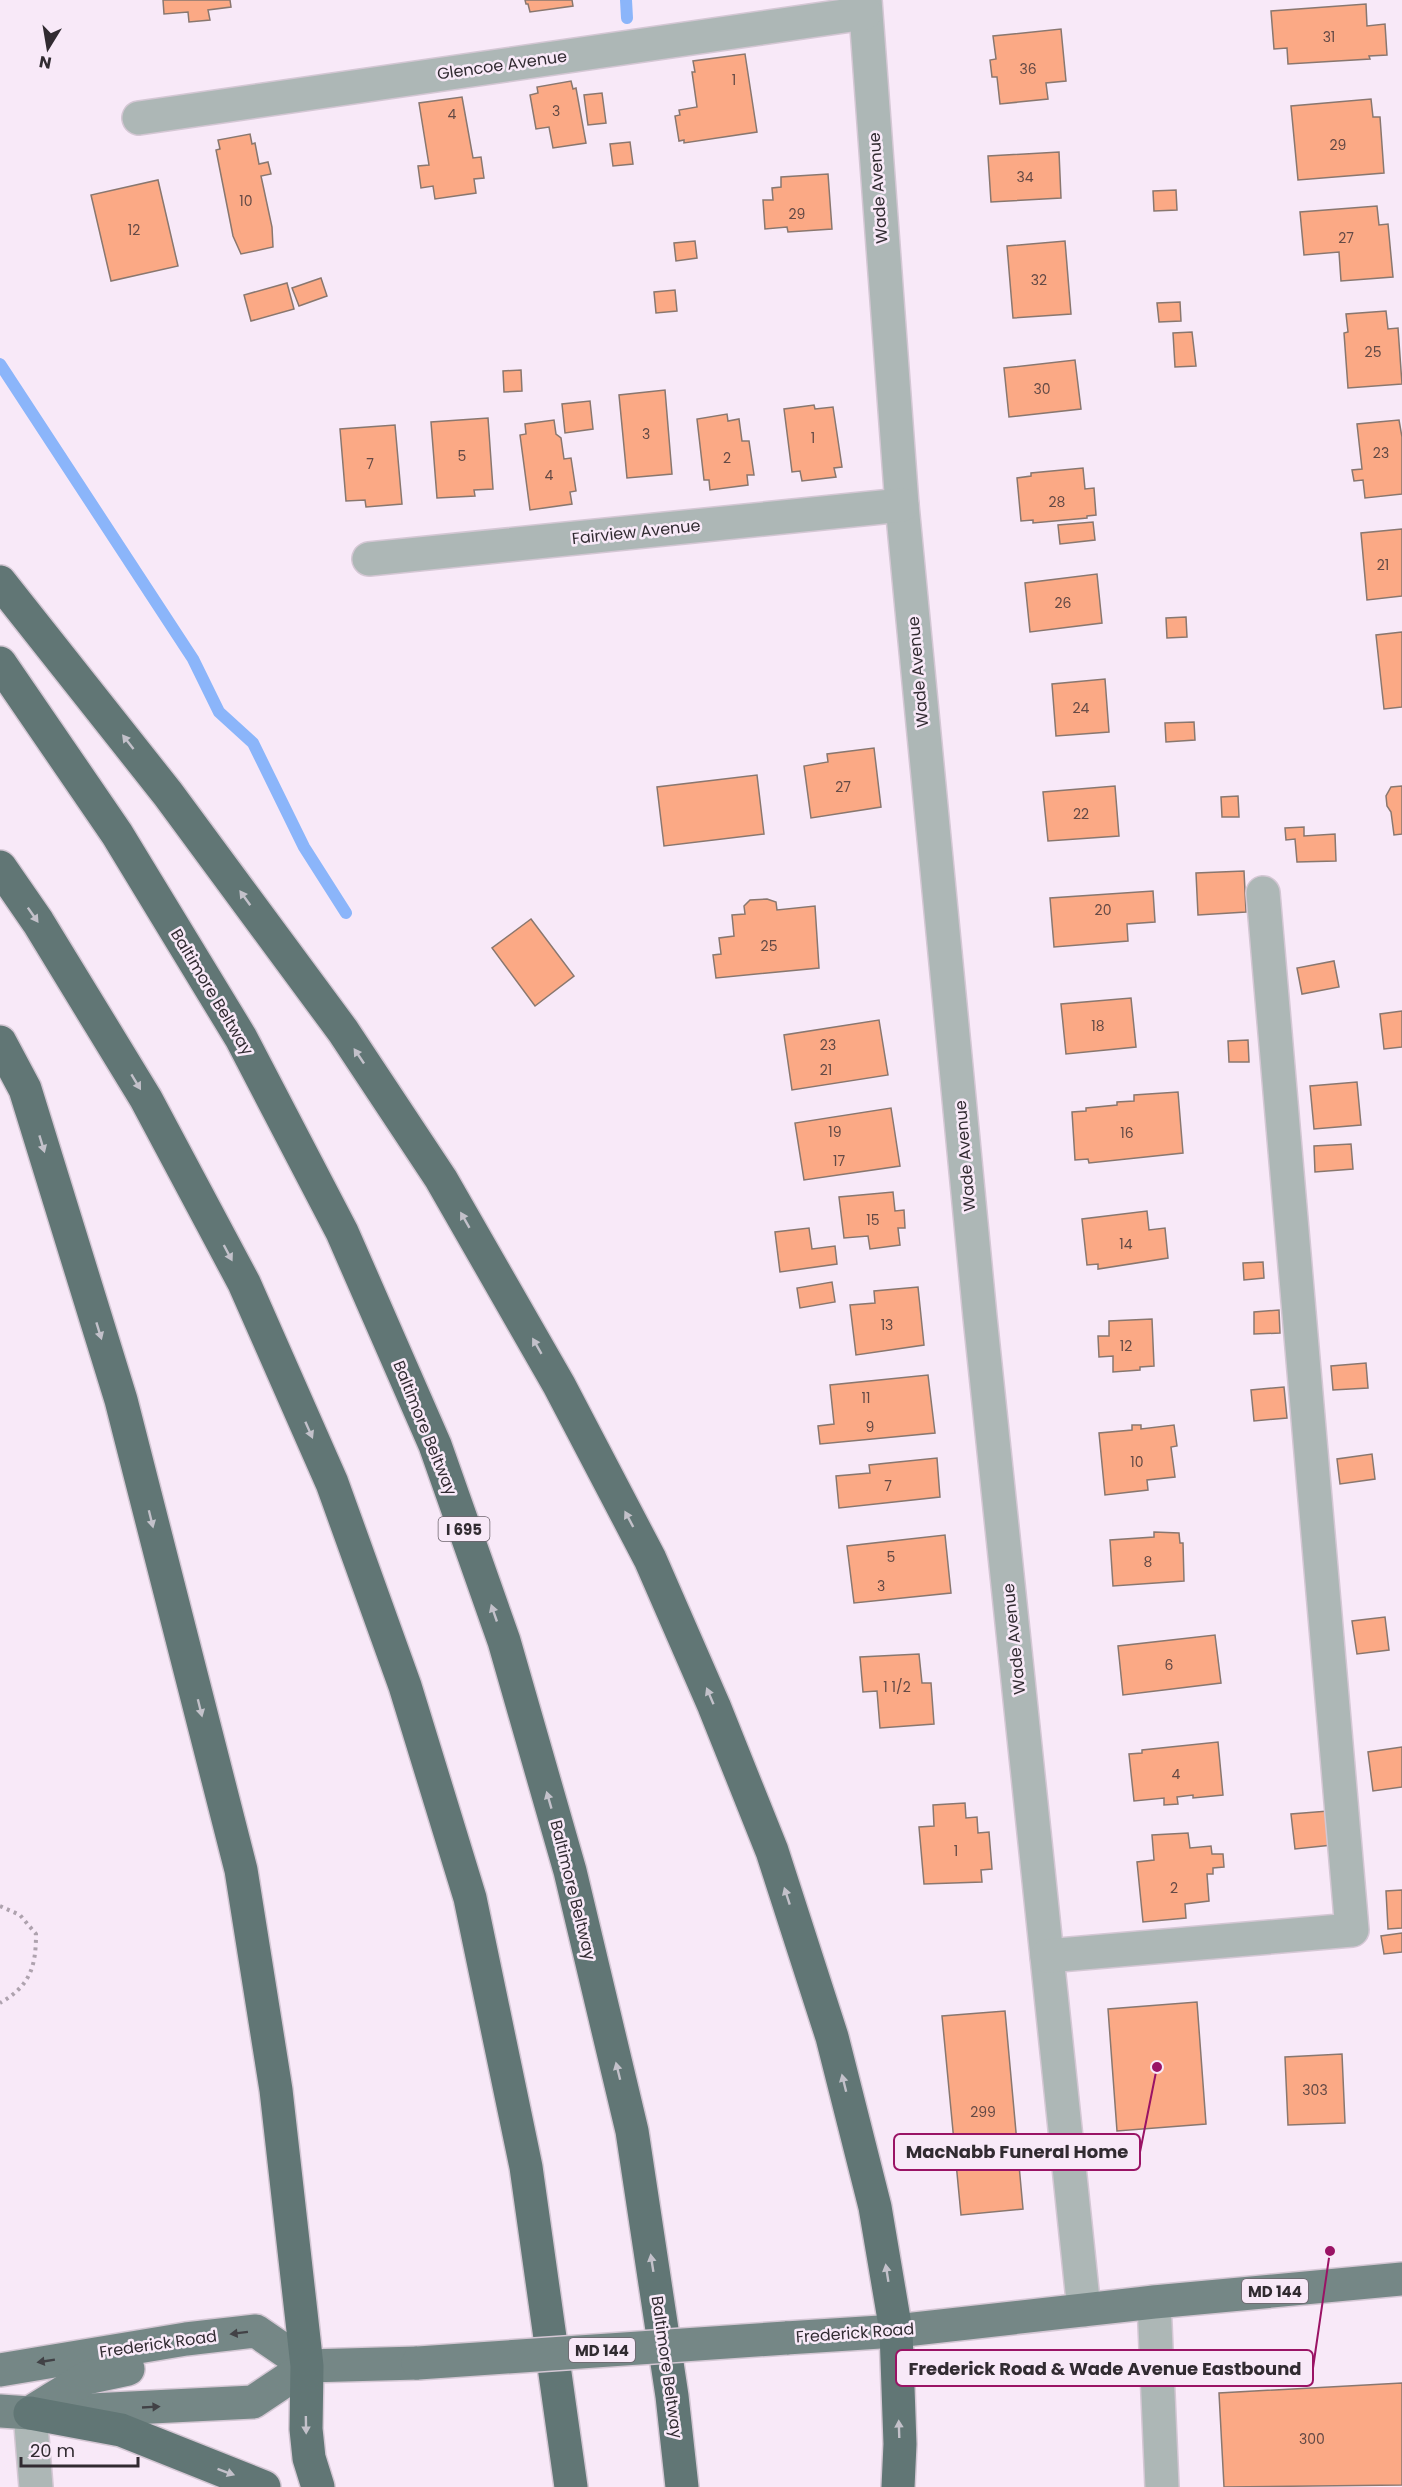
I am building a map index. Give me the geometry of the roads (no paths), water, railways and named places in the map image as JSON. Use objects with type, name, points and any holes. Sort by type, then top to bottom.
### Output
[{"type":"highway","points":[[0,582],[168,794],[342,1031],[441,1179],[559,1385],[645,1549],[714,1706],[779,1873],[832,2037],[872,2195],[896,2331],[900,2444],[898,2487]]},
{"type":"highway","name":"Baltimore Beltway","points":[[0,663],[117,834],[241,1038],[342,1232],[435,1445],[504,1641],[570,1870],[629,2120],[672,2396],[682,2487]]},
{"type":"highway","points":[[0,867],[38,922],[146,1099],[244,1283],[332,1483],[397,1663],[470,1898],[526,2167],[572,2487]]},
{"type":"highway","points":[[0,1042],[25,1089],[121,1400],[241,1870],[276,2090],[307,2366],[309,2458],[318,2487]]},
{"type":"highway","points":[[15,2412],[122,2430],[264,2487]]},
{"type":"main road","name":"Frederick Road","points":[[0,2370],[186,2339],[256,2331],[307,2366],[418,2363],[896,2331],[1154,2302],[1402,2279]]},
{"type":"main road","points":[[15,2412],[86,2378],[145,2366],[186,2339]]},
{"type":"main road","points":[[15,2412],[253,2402],[307,2366]]},
{"type":"street","name":"Glencoe Avenue","points":[[139,118],[865,6]]},
{"type":"street","name":"Wade Avenue","points":[[865,6],[902,505],[979,1305],[1084,2310]]},
{"type":"street","name":"Fairview Avenue","points":[[369,559],[902,505]]},
{"type":"street","points":[[1047,1956],[1352,1930],[1263,893]]},
{"type":"street","points":[[1154,2302],[1162,2487]]},
{"type":"street","points":[[15,2412],[36,2487]]},
{"type":"waterway","points":[[626,0],[627,18]]},
{"type":"waterway","points":[[0,364],[193,659],[219,712],[253,743],[304,847],[346,913]]},
{"type":"place","name":"MacNabb Funeral Home","points":[[1157,2067]]},
{"type":"place","name":"Frederick Road & Wade Avenue Eastbound","points":[[1330,2251]]}]
